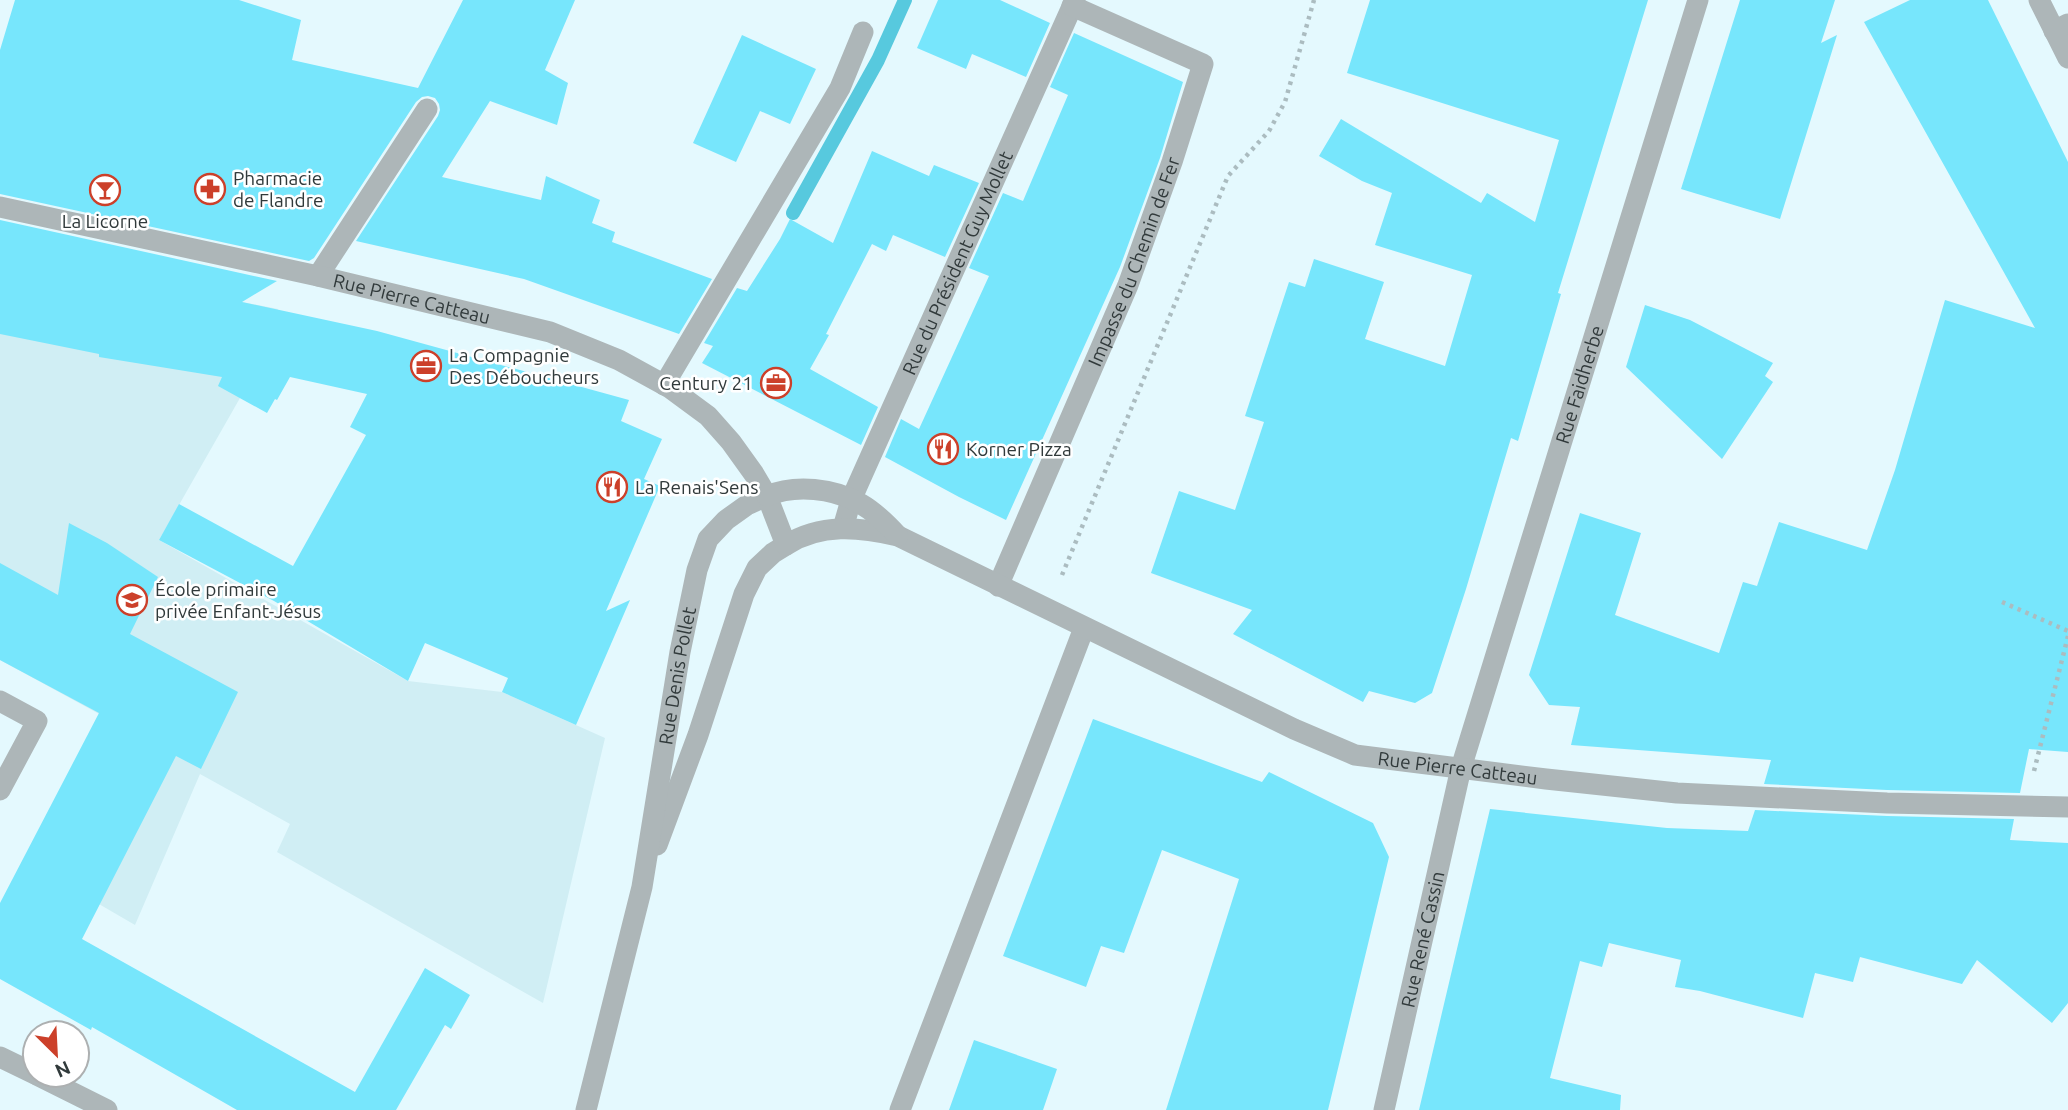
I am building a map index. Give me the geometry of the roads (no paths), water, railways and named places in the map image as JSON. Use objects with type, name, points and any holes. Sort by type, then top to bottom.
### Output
[{"type":"street","name":"Rue Faidherbe","points":[[1461,768],[1698,0]]},
{"type":"street","points":[[2039,0],[2061,27],[2068,58]]},
{"type":"street","name":"Rue du Président Guy Mollet","points":[[843,528],[851,500],[1073,3]]},
{"type":"street","name":"Impasse du Chemin de Fer","points":[[998,586],[1128,285],[1172,162],[1203,64],[1073,3]]},
{"type":"street","points":[[664,385],[839,88],[863,32]]},
{"type":"street","points":[[318,276],[426,109]]},
{"type":"street","name":"Rue Pierre Catteau","points":[[0,207],[318,276],[550,332],[619,360],[664,385],[708,416],[754,474],[767,496],[786,545],[815,532],[843,528],[872,530],[898,536],[1084,628],[1355,755],[1677,793],[1874,803],[2068,807]]},
{"type":"street","name":"Rue Pierre Catteau","points":[[767,496],[775,492],[804,488],[832,492],[860,503],[880,517],[898,536]]},
{"type":"street","name":"Rue Denis Pollet","points":[[586,1110],[642,887],[680,652],[697,570],[708,539],[726,520],[747,505],[767,496]]},
{"type":"street","name":"Rue Denis Pollet","points":[[642,887],[698,735],[744,594],[757,569],[773,553],[786,545]]},
{"type":"street","points":[[900,1110],[1084,628]]},
{"type":"street","points":[[0,701],[37,720],[0,790]]},
{"type":"street","name":"Rue René Cassin","points":[[1384,1110],[1461,768]]},
{"type":"street","points":[[0,1056],[21,1066]]},
{"type":"street","points":[[66,1089],[107,1110]]},
{"type":"waterway","points":[[793,213],[878,60],[905,0]]},
{"type":"place","name":"Pharmacie de Flandre","points":[[210,189]]},
{"type":"place","name":"La Licorne","points":[[105,190]]},
{"type":"place","name":"La Compagnie Des Déboucheurs","points":[[426,366]]},
{"type":"place","name":"Century 21","points":[[776,383]]},
{"type":"place","name":"Korner Pizza","points":[[943,449]]},
{"type":"place","name":"La Renais'Sens","points":[[612,487]]},
{"type":"place","name":"École primaire privée Enfant-Jésus","points":[[132,600]]}]
